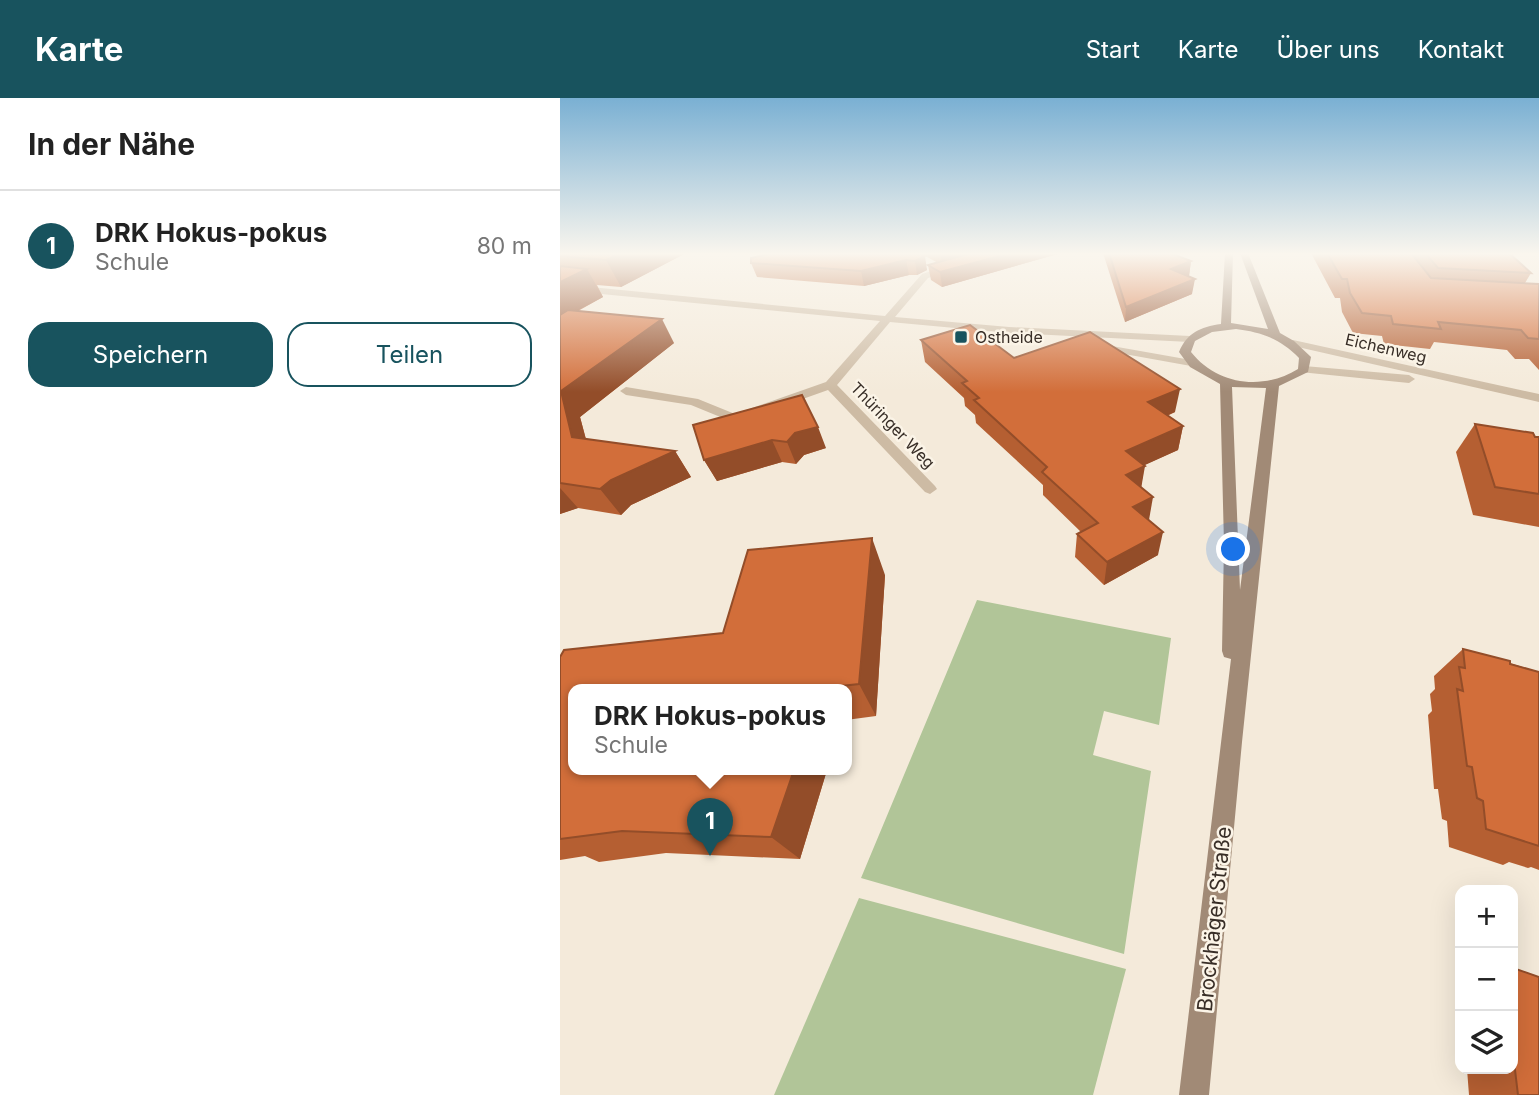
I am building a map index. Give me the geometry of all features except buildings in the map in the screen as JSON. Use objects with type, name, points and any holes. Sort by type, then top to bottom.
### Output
[{"type":"street","points":[[672,300],[1009,330],[1190,339],[1209,329],[1226,326],[1256,328],[1275,333],[1293,343],[1306,357],[1304,370],[1294,379],[1273,385],[1248,385],[1226,381],[1204,373],[1191,363],[1185,352],[1190,339]]},
{"type":"street","name":"Thüringer Weg","points":[[626,391],[694,402],[735,419],[830,385],[905,300]]},
{"type":"street","points":[[1226,326],[1227,300]]},
{"type":"street","points":[[1262,300],[1275,333]]},
{"type":"street","points":[[1009,330],[1191,363]]},
{"type":"street","name":"Eichenweg","points":[[1293,343],[1539,398]]},
{"type":"street","name":"Eichenweg","points":[[1304,370],[1472,384]]},
{"type":"street","name":"Brockhäger Straße","points":[[1226,381],[1232,544],[1231,742]]},
{"type":"street","name":"Thüringer Weg","points":[[830,385],[930,489]]},
{"type":"street","name":"Brockhäger Straße","points":[[1194,1095],[1231,742],[1273,385]]},
{"type":"green space","points":[[977,600],[1171,638],[1159,725],[1104,711],[1093,755],[1151,771],[1124,954],[861,878]]},
{"type":"green space","points":[[859,898],[1126,969],[1093,1095],[774,1095]]},
{"type":"place","name":"Ostheide","points":[[961,337]]},
{"type":"place","name":"DRK Hokus-pokus","points":[[710,856]]}]
